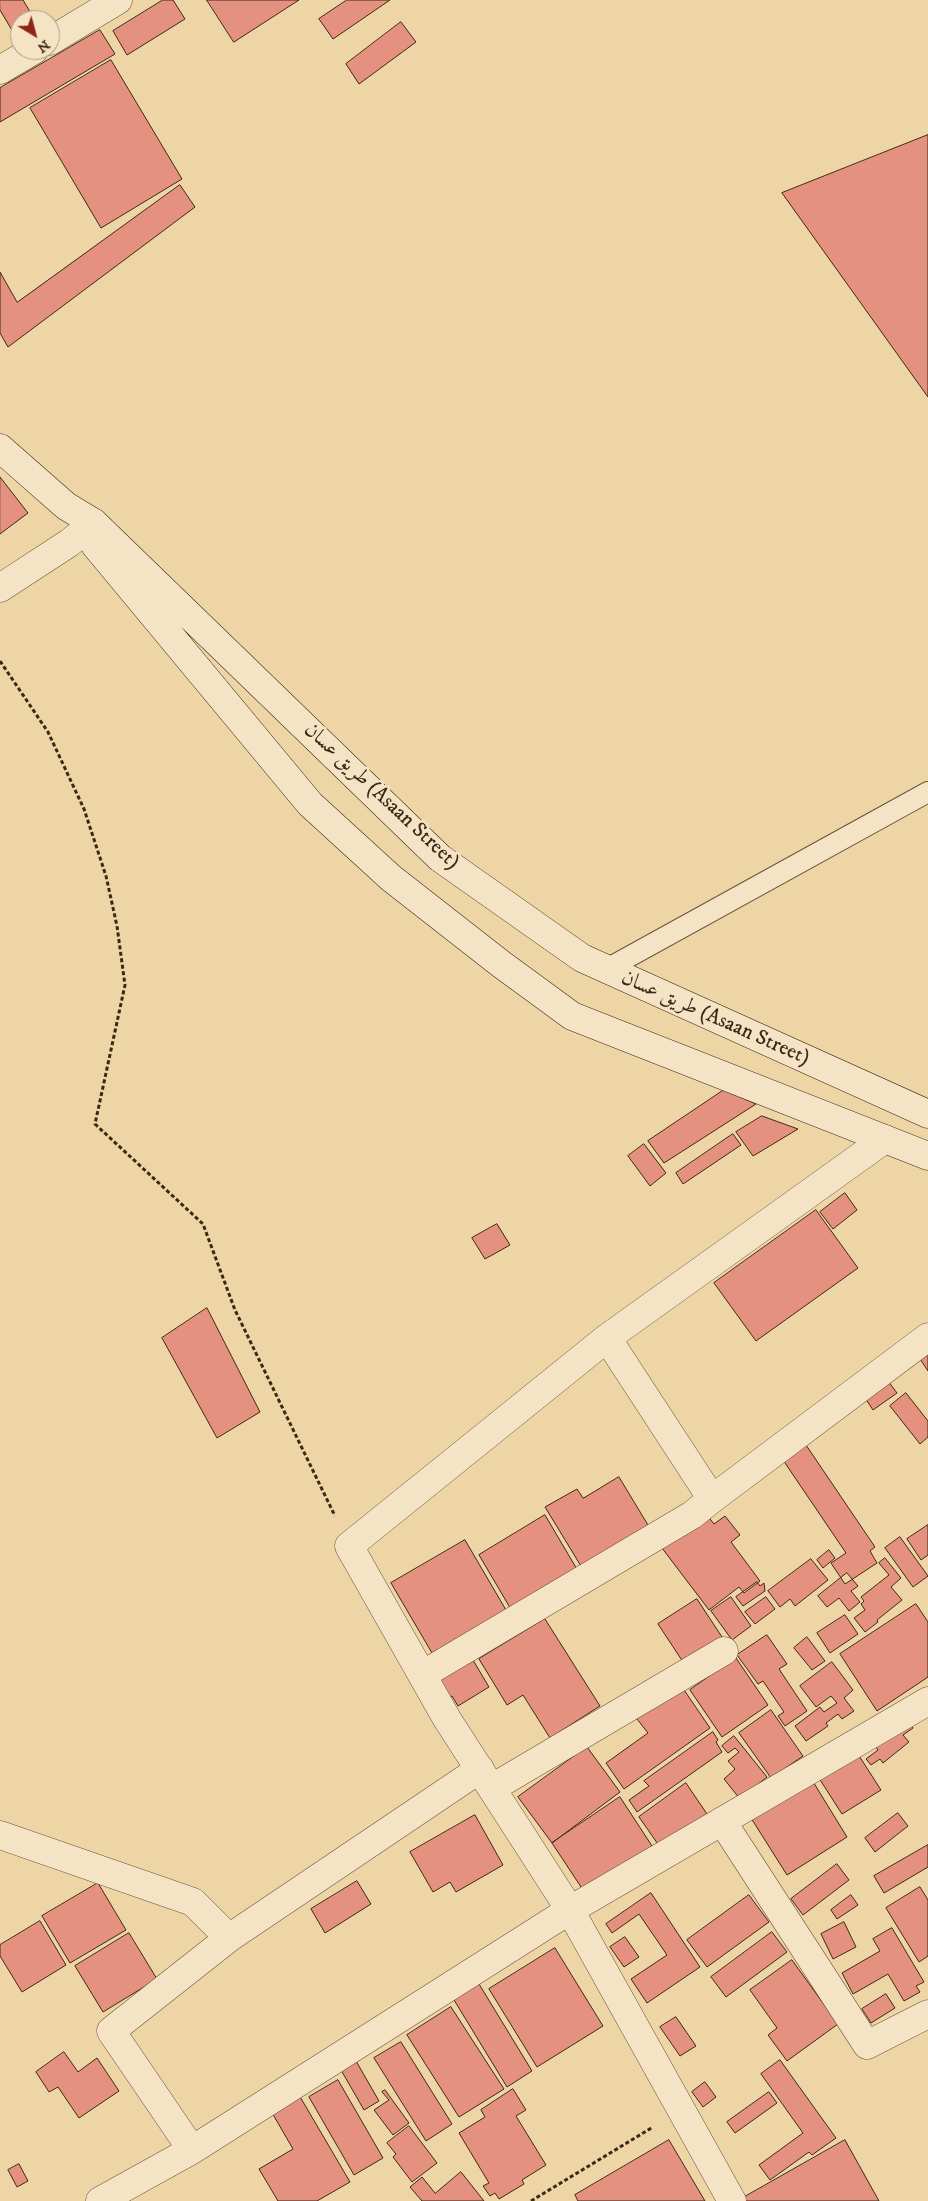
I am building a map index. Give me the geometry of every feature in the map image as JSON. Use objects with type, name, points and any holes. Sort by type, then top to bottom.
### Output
[{"type":"street","points":[[60,35],[118,0]]},
{"type":"street","points":[[0,70],[17,60]]},
{"type":"street","points":[[0,448],[89,528],[310,804],[391,878],[501,964],[572,1016],[928,1156]]},
{"type":"street","points":[[0,588],[89,528]]},
{"type":"street","name":"طريق عسان (Asaan Street)","points":[[89,528],[440,858],[582,958],[928,1114]]},
{"type":"street","points":[[732,2201],[570,1910],[422,1675],[349,1546],[607,1338],[885,1139]]},
{"type":"street","points":[[422,1675],[692,1515],[928,1337]]},
{"type":"street","points":[[607,1338],[712,1499]]},
{"type":"street","points":[[192,2150],[112,2031],[229,1938],[486,1779],[724,1651]]},
{"type":"street","points":[[100,2201],[192,2150],[570,1910],[928,1701]]},
{"type":"street","points":[[722,1821],[868,2046],[928,2014]]},
{"type":"street","points":[[0,1836],[193,1902],[229,1938]]},
{"type":"lane","points":[[605,970],[928,792]]},
{"type":"path","points":[[0,661],[48,732],[84,809],[106,876],[117,926],[125,985],[95,1124],[203,1224],[235,1310],[349,1546]]},
{"type":"path","points":[[531,2201],[681,2109]]},
{"type":"building","points":[[0,0],[23,0],[29,10],[10,10],[10,27],[0,10]]},
{"type":"building","points":[[163,0],[173,0],[185,19],[127,55],[113,31]]},
{"type":"building","points":[[207,0],[299,0],[234,42]]},
{"type":"building","points":[[347,0],[390,0],[333,39],[319,19]]},
{"type":"building","points":[[401,22],[416,42],[359,84],[346,64]]},
{"type":"building","points":[[100,30],[115,54],[0,122],[0,88],[48,60],[60,60],[60,53]]},
{"type":"building","points":[[111,60],[182,179],[101,228],[30,108]]},
{"type":"building","points":[[928,135],[928,397],[782,193]]},
{"type":"building","points":[[180,185],[195,207],[8,347],[0,333],[0,272],[17,302]]},
{"type":"building","points":[[0,477],[28,513],[0,534]]},
{"type":"building","points":[[724,1090],[756,1104],[664,1163],[648,1141]]},
{"type":"building","points":[[762,1116],[798,1129],[753,1156],[736,1132]]},
{"type":"building","points":[[733,1134],[741,1145],[683,1184],[676,1173]]},
{"type":"building","points":[[644,1144],[666,1173],[650,1186],[628,1156]]},
{"type":"building","points":[[845,1193],[857,1210],[833,1229],[820,1212]]},
{"type":"building","points":[[816,1210],[858,1268],[756,1341],[714,1283]]},
{"type":"building","points":[[497,1224],[510,1245],[485,1259],[472,1238]]},
{"type":"building","points":[[207,1308],[260,1412],[217,1438],[162,1338]]},
{"type":"building","points":[[928,1350],[928,1371],[918,1356]]},
{"type":"building","points":[[888,1381],[897,1393],[873,1410],[865,1398]]},
{"type":"building","points":[[906,1393],[928,1421],[928,1437],[920,1444],[890,1406]]},
{"type":"building","points":[[806,1445],[875,1547],[870,1551],[877,1563],[845,1584],[831,1563],[846,1553],[783,1460]]},
{"type":"building","points":[[619,1477],[651,1530],[584,1571],[545,1507],[577,1489],[583,1498]]},
{"type":"building","points":[[545,1515],[578,1571],[512,1611],[479,1555]]},
{"type":"building","points":[[707,1515],[714,1524],[725,1516],[740,1535],[731,1542],[760,1581],[744,1593],[739,1587],[709,1610],[662,1548]]},
{"type":"building","points":[[928,1525],[928,1555],[921,1560],[907,1539]]},
{"type":"building","points":[[900,1537],[928,1576],[913,1587],[885,1548]]},
{"type":"building","points":[[465,1540],[506,1610],[432,1653],[391,1583]]},
{"type":"building","points":[[829,1550],[835,1558],[823,1568],[817,1560]]},
{"type":"building","points":[[885,1558],[901,1578],[891,1587],[902,1600],[865,1632],[854,1618],[865,1610],[861,1604],[864,1601],[861,1597],[889,1575],[879,1563]]},
{"type":"building","points":[[811,1559],[828,1580],[795,1606],[790,1599],[780,1607],[768,1591]]},
{"type":"building","points":[[847,1573],[858,1586],[851,1591],[860,1602],[849,1611],[839,1598],[827,1607],[818,1596]]},
{"type":"building","points":[[757,1582],[760,1586],[764,1583],[765,1591],[743,1606],[736,1597]]},
{"type":"building","points":[[731,1597],[751,1626],[732,1640],[711,1611]]},
{"type":"building","points":[[766,1597],[775,1609],[755,1624],[745,1612]]},
{"type":"building","points":[[697,1599],[724,1640],[685,1665],[658,1624]]},
{"type":"building","points":[[916,1604],[928,1622],[928,1677],[877,1711],[840,1654]]},
{"type":"building","points":[[845,1615],[858,1634],[830,1653],[817,1633]]},
{"type":"building","points":[[545,1619],[600,1706],[550,1738],[523,1695],[507,1705],[479,1659]]},
{"type":"building","points":[[767,1635],[787,1664],[779,1669],[807,1711],[785,1726],[778,1716],[784,1712],[763,1681],[758,1684],[737,1655]]},
{"type":"building","points":[[807,1637],[825,1661],[812,1670],[794,1648]]},
{"type":"building","points":[[467,1650],[489,1687],[458,1706],[452,1696],[441,1702],[428,1681]]},
{"type":"building","points":[[736,1658],[768,1705],[722,1737],[690,1690]]},
{"type":"building","points":[[832,1662],[853,1690],[844,1698],[854,1711],[842,1719],[838,1714],[826,1723],[828,1726],[806,1741],[795,1726],[820,1707],[824,1712],[837,1703],[831,1696],[816,1707],[800,1686]]},
{"type":"building","points":[[682,1687],[710,1728],[624,1789],[606,1763],[648,1733],[637,1719]]},
{"type":"building","points":[[771,1710],[803,1756],[771,1778],[739,1733]]},
{"type":"building","points":[[905,1717],[913,1728],[903,1735],[909,1742],[883,1763],[880,1759],[871,1765],[866,1759],[878,1750],[870,1739]]},
{"type":"building","points":[[713,1732],[722,1752],[637,1812],[629,1800],[649,1786],[644,1781]]},
{"type":"building","points":[[734,1736],[767,1777],[740,1799],[724,1779],[735,1769],[728,1761],[739,1752],[735,1748],[728,1753],[722,1746]]},
{"type":"building","points":[[587,1747],[620,1792],[552,1843],[518,1797]]},
{"type":"building","points":[[854,1748],[881,1790],[842,1814],[815,1772]]},
{"type":"building","points":[[812,1780],[847,1837],[787,1875],[751,1818]]},
{"type":"building","points":[[686,1783],[707,1814],[660,1847],[639,1817]]},
{"type":"building","points":[[620,1797],[652,1846],[583,1890],[552,1843]]},
{"type":"building","points":[[898,1813],[908,1826],[875,1852],[865,1838]]},
{"type":"building","points":[[475,1815],[503,1865],[456,1892],[450,1882],[433,1892],[410,1852]]},
{"type":"building","points":[[928,1845],[928,1867],[884,1893],[874,1876]]},
{"type":"building","points":[[837,1864],[849,1880],[803,1915],[791,1899]]},
{"type":"building","points":[[357,1881],[371,1904],[325,1933],[311,1909]]},
{"type":"building","points":[[98,1883],[126,1930],[70,1963],[42,1916]]},
{"type":"building","points":[[920,1887],[928,1900],[928,1956],[919,1962],[886,1908]]},
{"type":"building","points":[[651,1893],[700,1967],[647,2003],[631,1979],[667,1955],[639,1914],[612,1933],[606,1924]]},
{"type":"building","points":[[749,1895],[769,1922],[707,1967],[687,1940]]},
{"type":"building","points":[[851,1895],[858,1905],[837,1919],[831,1910]]},
{"type":"building","points":[[40,1921],[66,1965],[22,1992],[0,1956],[0,1945]]},
{"type":"building","points":[[844,1922],[856,1947],[833,1959],[821,1934]]},
{"type":"building","points":[[892,1928],[924,1982],[916,1986],[920,1992],[904,2001],[888,1974],[853,1994],[842,1973],[880,1951],[873,1939]]},
{"type":"building","points":[[772,1932],[787,1952],[726,1997],[711,1977]]},
{"type":"building","points":[[129,1933],[157,1979],[103,2012],[75,1966]]},
{"type":"building","points":[[625,1937],[639,1957],[624,1967],[610,1947]]},
{"type":"building","points":[[555,1948],[603,2026],[537,2067],[489,1989]]},
{"type":"building","points":[[792,1960],[838,2024],[787,2061],[768,2035],[777,2028],[750,1990]]},
{"type":"building","points":[[476,1979],[532,2071],[507,2087],[451,1995]]},
{"type":"building","points":[[886,1994],[895,2008],[871,2023],[862,2009]]},
{"type":"building","points":[[451,2007],[504,2089],[459,2117],[407,2035]]},
{"type":"building","points":[[676,2017],[696,2046],[680,2056],[660,2027]]},
{"type":"building","points":[[401,2042],[452,2124],[426,2141],[374,2058]]},
{"type":"building","points":[[64,2052],[78,2072],[97,2058],[119,2091],[79,2118],[58,2087],[49,2092],[36,2072]]},
{"type":"building","points":[[780,2060],[836,2138],[812,2155],[809,2152],[770,2180],[759,2165],[803,2133],[761,2074]]},
{"type":"building","points":[[356,2061],[379,2101],[364,2110],[341,2070]]},
{"type":"building","points":[[338,2080],[383,2158],[354,2175],[309,2097]]},
{"type":"building","points":[[705,2082],[716,2097],[703,2107],[692,2092]]},
{"type":"building","points":[[513,2089],[526,2110],[516,2116],[546,2165],[522,2180],[524,2184],[499,2199],[495,2193],[490,2196],[483,2186],[489,2183],[459,2133],[485,2117],[481,2110]]},
{"type":"building","points":[[385,2090],[409,2123],[393,2135],[374,2110],[389,2100],[382,2092]]},
{"type":"building","points":[[769,2092],[777,2103],[735,2133],[727,2122]]},
{"type":"building","points":[[299,2095],[350,2182],[317,2201],[278,2201],[259,2169],[293,2149],[271,2111]]},
{"type":"building","points":[[409,2126],[437,2163],[412,2182],[393,2157],[396,2154],[387,2143]]},
{"type":"building","points":[[669,2140],[705,2201],[578,2201],[575,2195]]},
{"type":"building","points":[[845,2140],[879,2201],[743,2201],[741,2199]]},
{"type":"building","points":[[19,2164],[28,2181],[17,2187],[8,2170]]},
{"type":"building","points":[[461,2172],[484,2201],[422,2201],[410,2187],[422,2177],[435,2193]]}]
